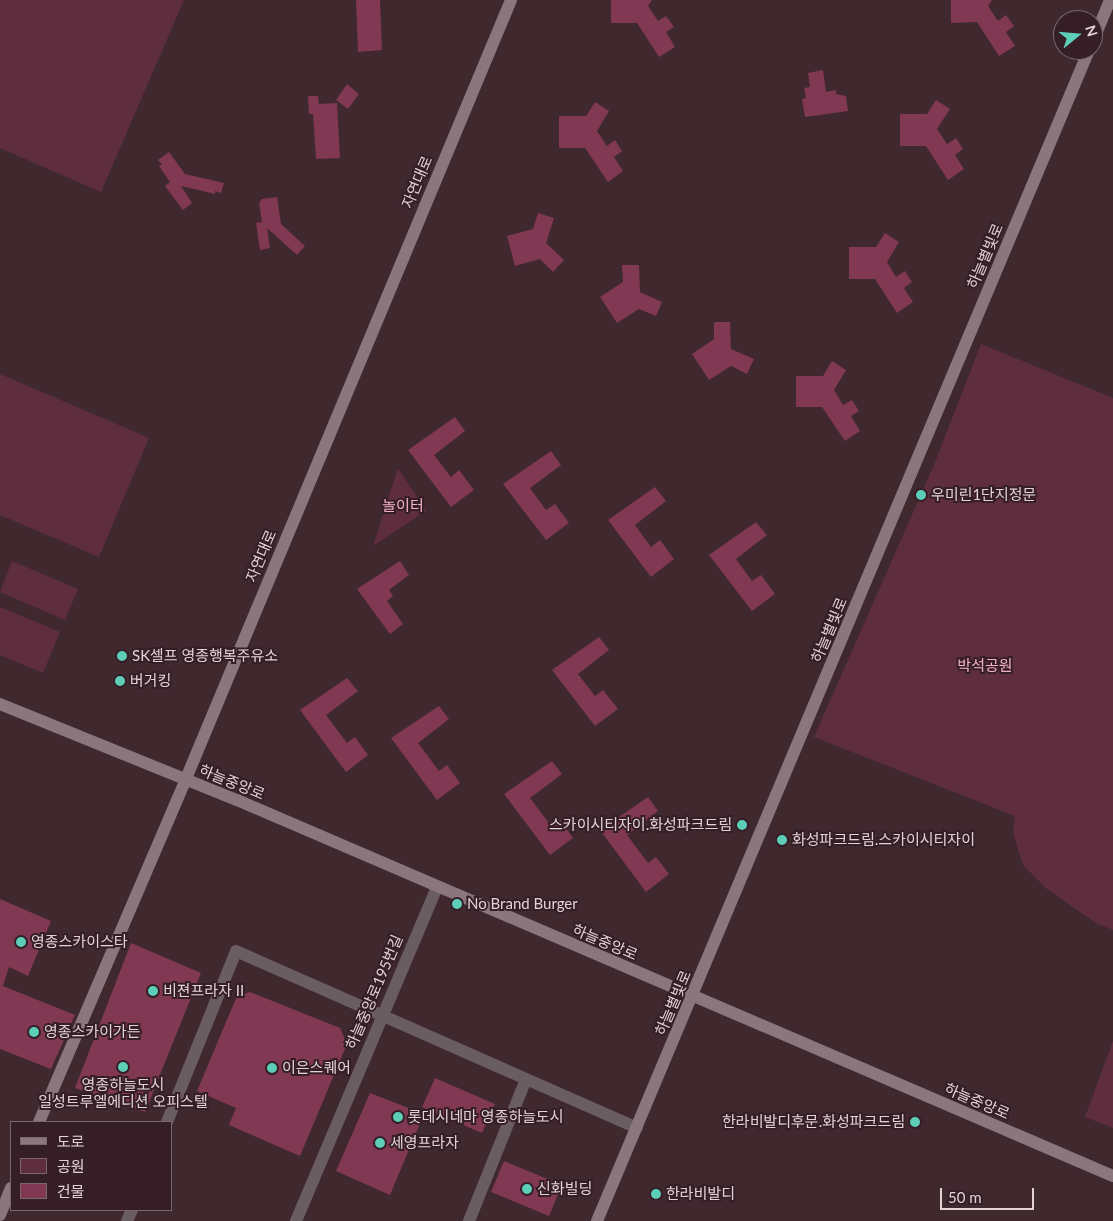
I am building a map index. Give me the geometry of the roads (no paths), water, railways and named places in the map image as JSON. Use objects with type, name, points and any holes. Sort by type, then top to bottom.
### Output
[{"type":"street","name":"자연대로","points":[[39,1121],[185,781],[511,0]]},
{"type":"street","points":[[1103,17],[1110,0]]},
{"type":"street","name":"하늘별빛로","points":[[598,1221],[1085,60]]},
{"type":"street","name":"하늘중앙로","points":[[0,704],[436,887],[692,998],[1113,1176]]},
{"type":"street","name":"하늘중앙로195번길","points":[[296,1221],[436,887]]},
{"type":"street","points":[[167,1121],[236,951],[637,1128]]},
{"type":"street","points":[[469,1221],[526,1079]]},
{"type":"street","points":[[0,1214],[10,1190]]},
{"type":"place","name":"우미린1단지정문","points":[[921,495]]},
{"type":"place","name":"SK셀프 영종행복주유소","points":[[122,656]]},
{"type":"place","name":"버거킹","points":[[120,681]]},
{"type":"place","name":"스카이시티자이.화성파크드림","points":[[742,825]]},
{"type":"place","name":"화성파크드림.스카이시티자이","points":[[782,840]]},
{"type":"place","name":"No Brand Burger","points":[[457,904]]},
{"type":"place","name":"영종스카이스타","points":[[21,942]]},
{"type":"place","name":"비젼프라자 II","points":[[153,991]]},
{"type":"place","name":"영종스카이가든","points":[[34,1032]]},
{"type":"place","name":"영종하늘도시 일성트루엘에디션 오피스텔","points":[[123,1067]]},
{"type":"place","name":"이은스퀘어","points":[[272,1068]]},
{"type":"place","name":"롯데시네마 영종하늘도시","points":[[398,1117]]},
{"type":"place","name":"한라비발디후문.화성파크드림","points":[[915,1122]]},
{"type":"place","name":"세영프라자","points":[[380,1143]]},
{"type":"place","name":"신화빌딩","points":[[527,1189]]},
{"type":"place","name":"한라비발디","points":[[656,1194]]},
{"type":"park label","name":"놀이터","points":[[403,506]]},
{"type":"park label","name":"박석공원","points":[[985,666]]}]
